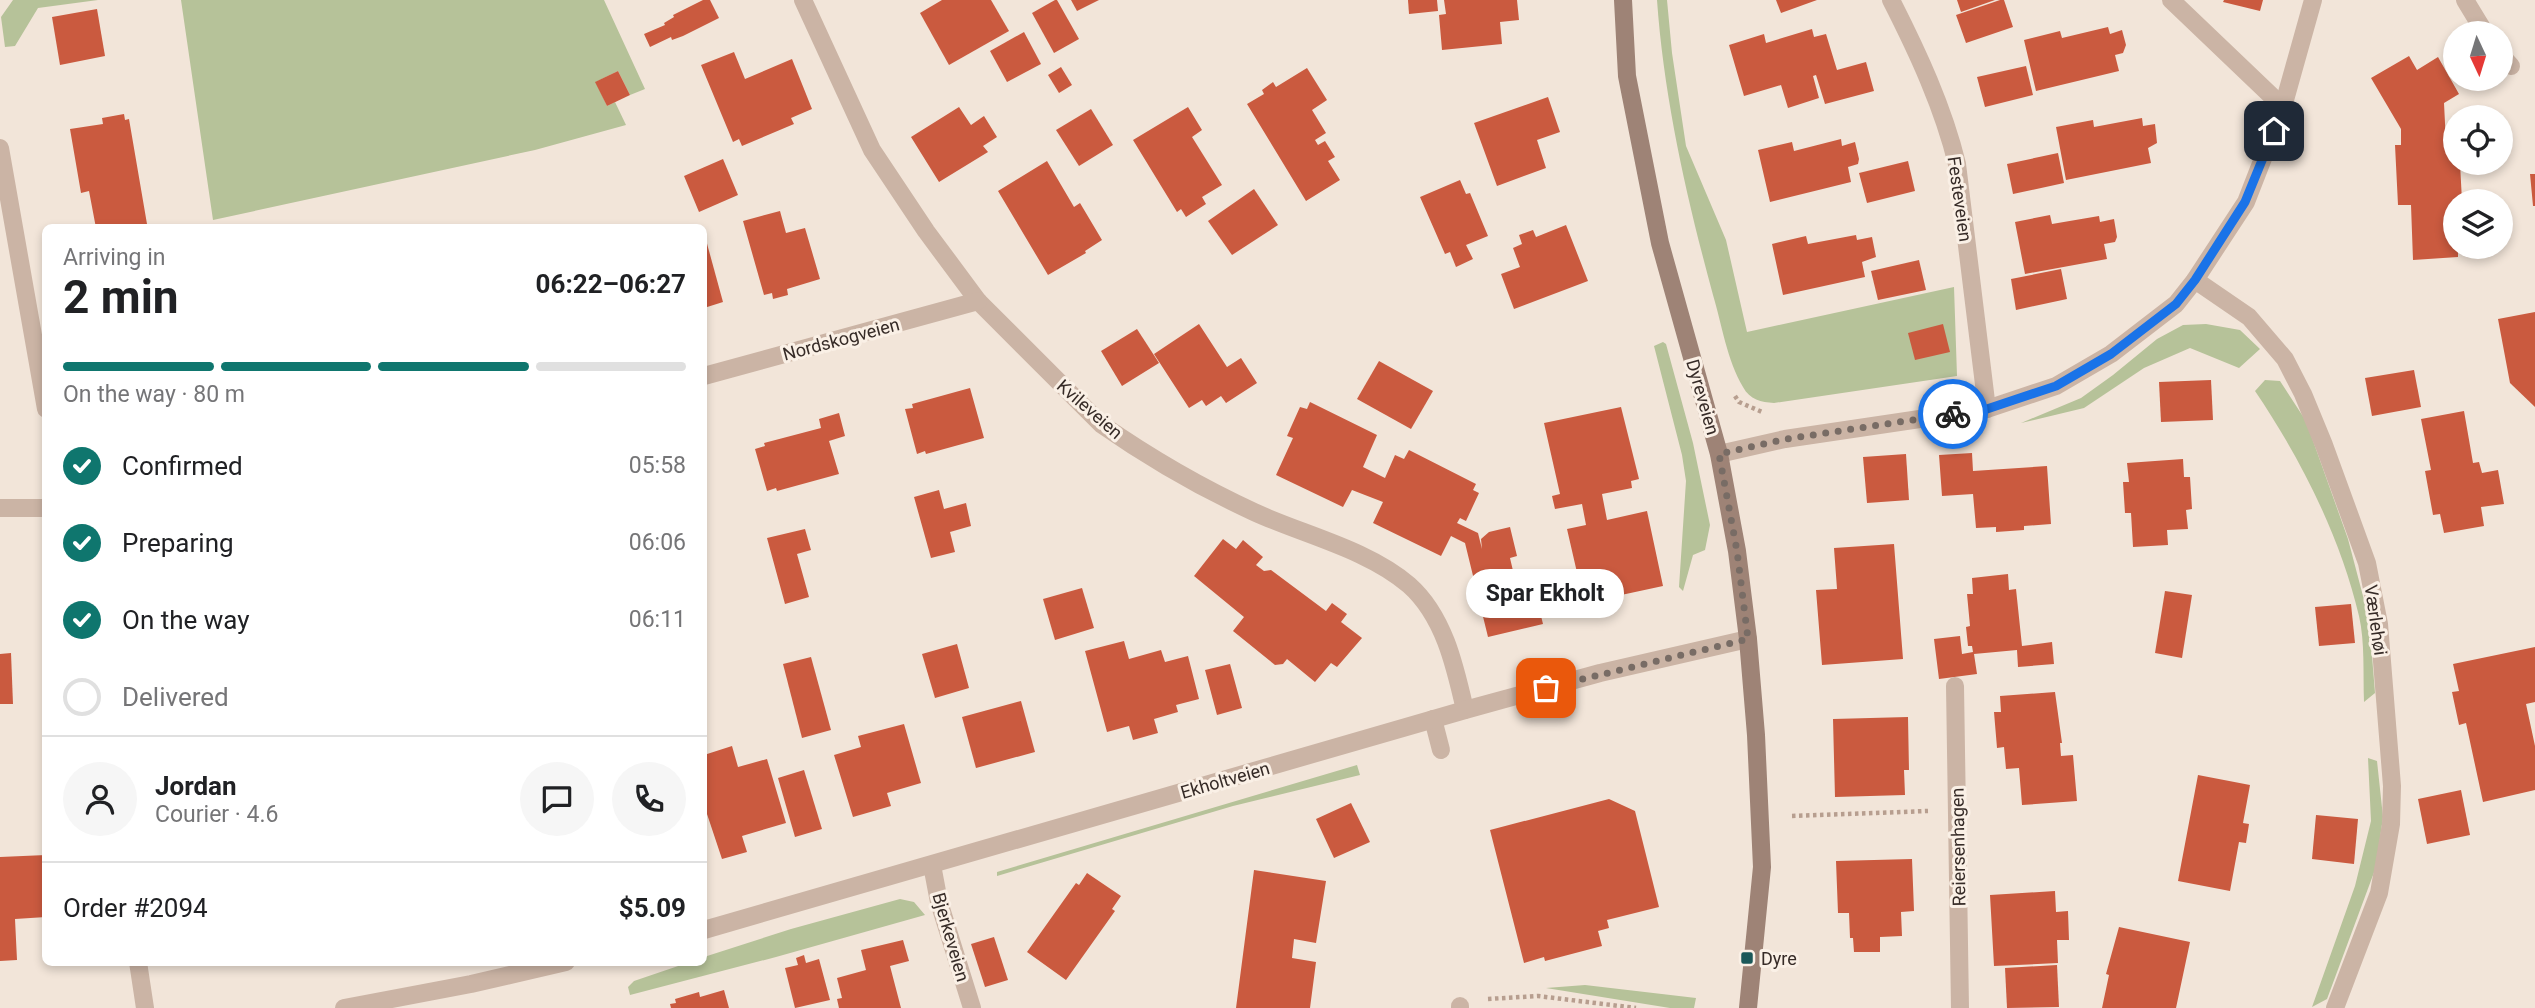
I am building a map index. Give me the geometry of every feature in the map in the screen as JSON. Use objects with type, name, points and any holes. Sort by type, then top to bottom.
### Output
[{"type":"main road","name":"Dyreveien","points":[[1623,0],[1628,76],[1660,243],[1719,454],[1737,551],[1748,639],[1756,735],[1762,867],[1748,1008]]},
{"type":"street","name":"Kvileveien","points":[[803,0],[872,150],[926,231],[978,301],[1101,424],[1123,440],[1255,513],[1379,564],[1410,586],[1437,621],[1454,663],[1465,710]]},
{"type":"street","name":"Festeveien","points":[[1891,0],[1940,108],[1953,145],[1987,409]]},
{"type":"street","points":[[2171,0],[2283,107]]},
{"type":"street","points":[[1719,454],[1786,439],[1987,409],[2056,386],[2111,354],[2176,304],[2195,280],[2245,202],[2283,107],[2313,0]]},
{"type":"street","points":[[2465,0],[2477,21]]},
{"type":"street","points":[[0,148],[42,386]]},
{"type":"street","name":"Værlehøi","points":[[2195,280],[2249,317],[2285,359],[2304,394],[2367,563],[2379,624],[2392,786],[2391,824],[2379,892],[2335,1008]]},
{"type":"street","name":"Nordskogveien","points":[[707,375],[978,301]]},
{"type":"street","points":[[0,508],[42,508]]},
{"type":"street","name":"Ekholtveien","points":[[707,929],[1465,710],[1600,673],[1748,639]]},
{"type":"street","name":"Reiersenhagen","points":[[1955,686],[1959,1008]]},
{"type":"street","points":[[1433,719],[1441,750]]},
{"type":"street","name":"Bjerkeveien","points":[[932,865],[939,902],[972,1008]]},
{"type":"street","points":[[139,966],[145,1008]]},
{"type":"street","points":[[344,1008],[549,966]]},
{"type":"path","points":[[1734,394],[1739,402],[1758,412],[1768,412]]},
{"type":"path","points":[[1791,816],[1957,810]]},
{"type":"path","points":[[1460,1007],[1492,998],[1538,996],[1636,1008]]},
{"type":"green space","points":[[13,0],[98,0],[38,8],[15,46],[5,47],[1,17]]},
{"type":"green space","points":[[181,0],[604,0],[645,89],[630,95],[618,71],[596,82],[607,106],[615,102],[626,125],[535,150],[213,220]]},
{"type":"green space","points":[[1657,0],[1667,0],[1686,146],[1726,240],[1747,332],[1954,287],[1957,376],[1774,403],[1756,400],[1749,395],[1737,377],[1725,342],[1703,259],[1671,112]]},
{"type":"green space","points":[[2206,324],[2240,330],[2260,349],[2239,368],[2190,348],[2144,368],[2084,408],[2021,423],[2081,398],[2157,339],[2183,325]]},
{"type":"green space","points":[[1663,342],[1666,344],[1693,443],[1710,525],[1705,550],[1693,555],[1683,591],[1679,587],[1686,481],[1682,455],[1654,346]]},
{"type":"green space","points":[[2265,380],[2280,381],[2306,421],[2348,539],[2369,619],[2375,693],[2364,702],[2362,636],[2351,586],[2317,499],[2288,444],[2255,391]]},
{"type":"green space","points":[[2368,758],[2377,761],[2383,817],[2376,867],[2327,999],[2312,1007],[2355,886],[2371,821]]},
{"type":"green space","points":[[1357,765],[1360,775],[1233,806],[997,876],[997,872]]},
{"type":"green space","points":[[900,899],[914,902],[925,915],[630,995],[628,987],[634,981],[678,966],[707,966],[707,956],[791,929]]},
{"type":"green space","points":[[1585,985],[1696,998],[1694,1008],[1670,1008],[1546,988]]},
{"type":"building","points":[[703,0],[710,0],[719,18],[683,36],[672,40],[671,37],[650,47],[644,34],[665,25],[673,15]]},
{"type":"building","points":[[942,0],[991,0],[1009,31],[949,65],[920,13]]},
{"type":"building","points":[[1055,0],[1079,39],[1054,53],[1032,13]]},
{"type":"building","points":[[1071,0],[1099,0],[1077,11]]},
{"type":"building","points":[[1408,0],[1437,0],[1438,11],[1409,14]]},
{"type":"building","points":[[1444,0],[1517,0],[1519,20],[1500,22],[1502,44],[1442,50],[1439,15],[1446,14]]},
{"type":"building","points":[[1776,0],[1817,0],[1781,13]]},
{"type":"building","points":[[1957,0],[1995,0],[1961,12]]},
{"type":"building","points":[[2004,0],[2013,27],[1966,43],[1956,15]]},
{"type":"building","points":[[2263,0],[2260,11],[2223,2]]},
{"type":"building","points":[[97,9],[105,56],[60,65],[52,17]]},
{"type":"building","points":[[2108,27],[2110,34],[2122,30],[2126,45],[2123,53],[2115,55],[2119,71],[2036,91],[2024,40],[2060,31],[2062,38]]},
{"type":"building","points":[[1812,29],[1814,37],[1826,34],[1837,70],[1866,62],[1874,91],[1825,104],[1816,75],[1813,76],[1819,98],[1788,108],[1781,85],[1744,96],[1729,45],[1764,34],[1766,43]]},
{"type":"building","points":[[1024,32],[1041,64],[1007,82],[990,51]]},
{"type":"building","points":[[734,52],[745,79],[792,59],[812,109],[791,118],[794,124],[742,146],[739,139],[733,142],[701,65]]},
{"type":"building","points":[[2409,56],[2417,70],[2438,57],[2443,66],[2443,91],[2457,91],[2459,94],[2443,105],[2443,175],[2461,175],[2461,189],[2443,189],[2443,258],[2413,260],[2411,205],[2398,205],[2395,145],[2401,145],[2401,129],[2371,78]]},
{"type":"building","points":[[2026,66],[2033,95],[1985,107],[1977,77]]},
{"type":"building","points":[[1061,67],[1072,85],[1059,93],[1048,75]]},
{"type":"building","points":[[1307,68],[1327,100],[1312,110],[1326,133],[1315,140],[1318,145],[1325,141],[1335,157],[1328,161],[1340,180],[1306,201],[1247,104],[1264,94],[1262,90],[1273,82],[1276,87]]},
{"type":"building","points":[[618,71],[630,95],[607,106],[595,82]]},
{"type":"building","points":[[1548,97],[1560,132],[1537,140],[1546,168],[1497,186],[1474,123]]},
{"type":"building","points":[[959,107],[971,125],[984,116],[997,137],[983,146],[988,152],[939,182],[911,137]]},
{"type":"building","points":[[1188,107],[1202,130],[1192,137],[1222,185],[1202,197],[1206,204],[1186,217],[1181,209],[1177,212],[1133,140]]},
{"type":"building","points":[[1091,109],[1113,145],[1079,166],[1056,130]]},
{"type":"building","points":[[124,114],[125,120],[129,119],[147,224],[95,224],[89,191],[81,193],[70,129],[103,124],[102,118]]},
{"type":"building","points":[[2142,118],[2143,126],[2155,124],[2157,143],[2148,148],[2151,163],[2066,180],[2056,127],[2093,120],[2094,127]]},
{"type":"building","points":[[1841,139],[1842,146],[1855,142],[1859,159],[1858,164],[1848,167],[1851,182],[1770,202],[1758,150],[1792,142],[1794,151]]},
{"type":"building","points":[[2058,153],[2064,183],[2013,194],[2007,164]]},
{"type":"building","points":[[723,159],[738,195],[699,212],[684,176]]},
{"type":"building","points":[[1047,161],[1074,207],[1080,203],[1102,240],[1085,251],[1086,253],[1048,275],[998,191]]},
{"type":"building","points":[[1908,161],[1915,191],[1867,203],[1859,173]]},
{"type":"building","points":[[2530,174],[2535,174],[2535,206],[2533,206]]},
{"type":"building","points":[[1460,180],[1466,194],[1470,193],[1488,236],[1466,245],[1473,259],[1456,267],[1450,252],[1445,254],[1420,197]]},
{"type":"building","points":[[1254,189],[1278,225],[1232,255],[1208,221]]},
{"type":"building","points":[[780,211],[786,233],[805,228],[820,279],[787,289],[788,295],[773,299],[772,293],[764,295],[743,221]]},
{"type":"building","points":[[2050,215],[2052,224],[2099,216],[2100,222],[2114,219],[2117,237],[2115,242],[2104,244],[2107,259],[2025,274],[2015,222]]},
{"type":"building","points":[[1566,225],[1588,281],[1514,309],[1501,274],[1520,267],[1513,248],[1522,244],[1519,235],[1533,230],[1536,237]]},
{"type":"building","points":[[1856,235],[1857,240],[1872,237],[1876,257],[1862,262],[1865,277],[1783,295],[1772,244],[1806,236],[1808,244]]},
{"type":"building","points":[[707,244],[723,302],[707,307]]},
{"type":"building","points":[[1919,260],[1926,290],[1878,300],[1871,271]]},
{"type":"building","points":[[2061,269],[2067,299],[2016,310],[2011,279]]},
{"type":"building","points":[[2535,312],[2535,407],[2510,383],[2498,319]]},
{"type":"building","points":[[1199,324],[1227,367],[1241,358],[1257,383],[1226,403],[1221,396],[1206,406],[1202,400],[1189,408],[1154,354]]},
{"type":"building","points":[[1943,324],[1950,352],[1915,360],[1908,333]]},
{"type":"building","points":[[1137,329],[1159,363],[1122,386],[1101,351]]},
{"type":"building","points":[[1379,361],[1433,391],[1411,429],[1357,399]]},
{"type":"building","points":[[2414,370],[2421,407],[2372,416],[2365,378]]},
{"type":"building","points":[[2211,380],[2213,420],[2161,422],[2159,382]]},
{"type":"building","points":[[970,388],[984,438],[917,454],[905,409],[913,408],[912,404]]},
{"type":"building","points":[[1310,402],[1377,435],[1363,467],[1385,478],[1395,455],[1404,459],[1409,450],[1476,484],[1473,490],[1479,493],[1466,521],[1460,518],[1457,523],[1478,533],[1482,549],[1481,539],[1489,532],[1510,527],[1517,556],[1510,558],[1514,575],[1530,571],[1543,624],[1488,637],[1465,543],[1451,536],[1441,556],[1373,523],[1383,502],[1352,490],[1343,507],[1276,475],[1293,438],[1287,436],[1300,407],[1307,409]]},
{"type":"building","points":[[1621,407],[1639,479],[1631,481],[1632,488],[1602,494],[1607,520],[1647,511],[1663,586],[1584,603],[1567,529],[1586,525],[1582,504],[1555,509],[1552,496],[1560,494],[1544,423]]},
{"type":"building","points":[[2464,411],[2473,463],[2479,462],[2482,473],[2498,470],[2504,504],[2481,507],[2484,526],[2444,533],[2440,514],[2433,515],[2425,471],[2431,470],[2421,419]]},
{"type":"building","points":[[839,413],[845,436],[829,441],[839,474],[777,491],[776,488],[767,491],[755,449],[765,446],[764,443],[821,428],[819,419]]},
{"type":"building","points":[[1972,453],[1973,471],[2047,466],[2051,524],[1996,532],[1996,527],[1976,528],[1973,494],[1942,496],[1939,455]]},
{"type":"building","points":[[1906,454],[1909,500],[1867,503],[1863,457]]},
{"type":"building","points":[[2183,459],[2184,477],[2190,477],[2192,509],[2186,510],[2188,529],[2167,530],[2168,545],[2133,547],[2131,513],[2125,513],[2123,482],[2129,482],[2127,463]]},
{"type":"building","points":[[939,490],[944,509],[966,503],[971,526],[950,532],[955,552],[931,558],[914,497]]},
{"type":"building","points":[[805,529],[811,550],[797,554],[809,597],[785,604],[767,538]]},
{"type":"building","points":[[1223,539],[1236,549],[1243,540],[1263,557],[1256,565],[1264,571],[1271,570],[1326,611],[1332,603],[1347,614],[1341,622],[1362,638],[1337,667],[1331,663],[1315,682],[1287,659],[1283,664],[1275,665],[1233,631],[1244,617],[1194,576]]},
{"type":"building","points":[[1894,544],[1903,659],[1822,665],[1816,590],[1837,589],[1834,548]]},
{"type":"building","points":[[2008,574],[2009,590],[2016,589],[2022,646],[2052,642],[2054,664],[2018,667],[2017,650],[1974,654],[1977,674],[1939,679],[1934,639],[1960,636],[1962,654],[1973,652],[1972,646],[1968,646],[1966,627],[1970,626],[1967,594],[1973,594],[1972,578]]},
{"type":"building","points":[[1082,588],[1094,628],[1055,640],[1043,599]]},
{"type":"building","points":[[2165,591],[2192,595],[2182,658],[2155,653]]},
{"type":"building","points":[[2351,604],[2355,643],[2319,646],[2315,607]]},
{"type":"building","points":[[1124,641],[1129,659],[1161,650],[1165,662],[1188,656],[1199,699],[1176,705],[1178,712],[1154,719],[1158,733],[1133,740],[1129,726],[1107,732],[1085,651]]},
{"type":"building","points":[[957,644],[969,688],[935,698],[922,654]]},
{"type":"building","points":[[2535,647],[2535,702],[2526,704],[2535,746],[2535,790],[2483,802],[2466,723],[2459,725],[2452,692],[2459,691],[2453,664]]},
{"type":"building","points":[[11,653],[13,704],[0,704],[0,654]]},
{"type":"building","points":[[811,657],[831,730],[802,738],[783,664]]},
{"type":"building","points":[[1230,664],[1242,708],[1217,715],[1205,670]]},
{"type":"building","points":[[2055,692],[2062,743],[2061,756],[2073,755],[2077,801],[2022,805],[2019,768],[2006,769],[2004,747],[1997,748],[1994,712],[2001,712],[2000,696]]},
{"type":"building","points":[[1021,701],[1035,752],[976,768],[962,717]]},
{"type":"building","points":[[1908,717],[1909,770],[1904,770],[1905,795],[1835,797],[1833,719]]},
{"type":"building","points":[[904,724],[921,783],[887,793],[891,806],[853,817],[834,755],[861,747],[858,736]]},
{"type":"building","points":[[732,746],[738,767],[767,759],[786,823],[742,836],[747,852],[722,859],[707,814],[707,754]]},
{"type":"building","points":[[804,770],[822,829],[795,837],[778,778]]},
{"type":"building","points":[[2198,775],[2250,785],[2243,823],[2249,824],[2246,843],[2239,842],[2230,891],[2178,881]]},
{"type":"building","points":[[2461,790],[2470,835],[2427,844],[2418,799]]},
{"type":"building","points":[[1609,799],[1635,811],[1659,907],[1607,920],[1609,928],[1598,931],[1602,946],[1545,961],[1544,957],[1524,963],[1490,830]]},
{"type":"building","points":[[1351,803],[1370,842],[1334,858],[1316,819]]},
{"type":"building","points":[[2316,815],[2358,819],[2354,864],[2312,859]]},
{"type":"building","points":[[42,855],[42,917],[15,919],[17,960],[0,961],[0,857]]},
{"type":"building","points":[[1912,859],[1914,911],[1901,912],[1902,936],[1880,937],[1880,952],[1854,952],[1853,938],[1850,938],[1849,913],[1838,913],[1836,861]]},
{"type":"building","points":[[1254,870],[1326,881],[1316,943],[1294,939],[1292,958],[1316,962],[1310,1008],[1236,1008]]},
{"type":"building","points":[[1087,873],[1121,896],[1112,909],[1115,911],[1066,980],[1027,952],[1076,883],[1079,885]]},
{"type":"building","points":[[2055,891],[2056,912],[2068,911],[2069,940],[2057,940],[2058,963],[1994,966],[1990,895]]},
{"type":"building","points":[[2119,927],[2190,942],[2176,1008],[2102,1008],[2109,975],[2106,974]]},
{"type":"building","points":[[994,937],[1008,980],[985,987],[971,944]]},
{"type":"building","points":[[903,940],[909,961],[890,966],[901,1008],[839,1008],[837,999],[842,998],[837,978],[866,970],[861,950]]},
{"type":"building","points":[[804,955],[806,963],[819,959],[830,1000],[795,1008],[785,968],[798,965],[796,958]]},
{"type":"building","points":[[2057,965],[2059,1007],[2007,1008],[2005,968]]},
{"type":"building","points":[[724,990],[729,1008],[671,1008],[670,1004],[676,1003],[675,999],[699,992],[700,997]]},
{"type":"way so far","points":[[1546,688],[1748,639],[1737,551],[1719,454],[1786,439],[1953,414]]},
{"type":"place","name":"Spar Ekholt","points":[[1546,688]]},
{"type":"place","name":"Dyre","points":[[1747,958]]},
{"type":"route","points":[[1953,414],[1987,409],[2056,386],[2111,354],[2176,304],[2195,280],[2245,202],[2274,131]]}]
